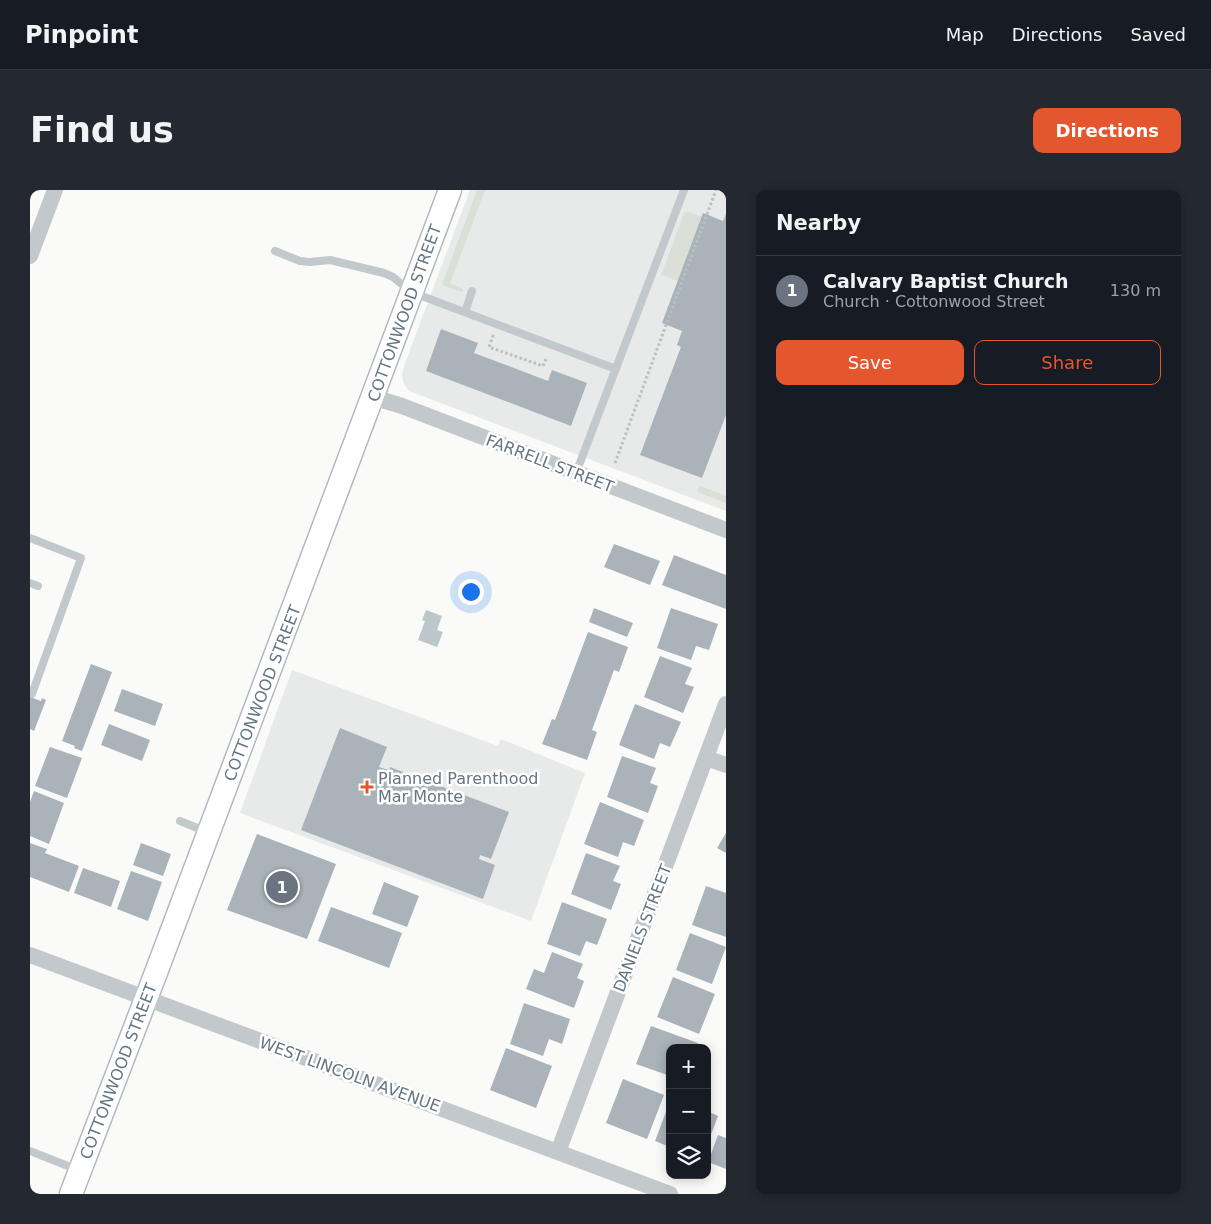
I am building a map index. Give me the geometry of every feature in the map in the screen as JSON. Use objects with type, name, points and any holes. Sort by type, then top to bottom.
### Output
[{"type":"street","points":[[30,256],[55,190]]},
{"type":"street","name":"COTTONWOOD STREET","points":[[71,1194],[450,190]]},
{"type":"street","name":"FARRELL STREET","points":[[373,397],[402,406],[726,530]]},
{"type":"street","name":"DANIELS STREET","points":[[558,1152],[726,704]]},
{"type":"street","points":[[706,758],[726,765]]},
{"type":"street","name":"WEST LINCOLN AVENUE","points":[[30,955],[670,1194]]},
{"type":"lane","points":[[576,473],[684,190]]},
{"type":"lane","points":[[275,251],[300,261],[330,260],[384,273],[393,277],[412,292],[616,369]]},
{"type":"lane","points":[[465,312],[472,291]]},
{"type":"lane","points":[[30,538],[81,558],[32,694]]},
{"type":"lane","points":[[180,821],[209,832]]},
{"type":"lane","points":[[30,1151],[80,1171]]},
{"type":"path","points":[[615,463],[716,190]]},
{"type":"path","points":[[485,333],[493,336],[489,347],[543,366],[546,357],[554,359]]},
{"type":"shaded area","points":[[470,190],[726,190],[726,511],[409,391],[403,382],[402,373],[404,366]]},
{"type":"shaded area","points":[[477,190],[485,190],[450,283],[463,289],[462,292],[442,285]]},
{"type":"shaded area","points":[[685,211],[702,217],[678,281],[661,275]]},
{"type":"shaded area","points":[[700,486],[726,496],[726,503],[697,492]]},
{"type":"shaded area","points":[[426,610],[442,616],[437,630],[443,632],[437,647],[418,640],[425,621],[422,620]]},
{"type":"shaded area","points":[[292,670],[498,746],[501,739],[585,773],[531,921],[240,813]]},
{"type":"building","points":[[703,213],[723,221],[726,214],[726,415],[702,478],[640,455],[681,347],[677,345],[682,331],[662,323]]},
{"type":"building","points":[[441,329],[478,343],[474,353],[548,381],[552,370],[587,383],[571,426],[426,371]]},
{"type":"building","points":[[614,544],[660,561],[650,585],[604,567]]},
{"type":"building","points":[[674,555],[726,575],[726,609],[662,585]]},
{"type":"building","points":[[594,608],[633,623],[627,637],[589,622]]},
{"type":"building","points":[[671,608],[718,624],[709,650],[696,646],[691,660],[657,648]]},
{"type":"building","points":[[588,632],[628,647],[619,672],[614,670],[592,730],[597,732],[587,760],[542,744],[552,719],[555,720]]},
{"type":"building","points":[[660,656],[692,668],[685,684],[694,687],[683,713],[644,697]]},
{"type":"building","points":[[91,664],[112,672],[82,751],[62,741]]},
{"type":"building","points":[[122,689],[163,704],[155,726],[114,711]]},
{"type":"building","points":[[30,697],[41,701],[42,698],[46,700],[34,731],[30,729]]},
{"type":"building","points":[[635,704],[681,722],[670,747],[660,743],[654,759],[619,745]]},
{"type":"building","points":[[109,724],[150,740],[142,761],[101,745]]},
{"type":"building","points":[[340,728],[387,747],[379,767],[389,770],[390,767],[509,812],[491,859],[480,855],[479,859],[495,865],[483,899],[301,830]]},
{"type":"building","points":[[50,747],[82,758],[67,798],[35,786]]},
{"type":"building","points":[[622,756],[656,768],[650,783],[658,786],[648,813],[607,797]]},
{"type":"building","points":[[34,791],[64,803],[49,844],[30,836],[30,802]]},
{"type":"building","points":[[600,802],[644,820],[634,846],[623,842],[618,857],[584,844]]},
{"type":"building","points":[[726,833],[726,853],[717,848]]},
{"type":"building","points":[[257,834],[336,864],[307,939],[227,910]]},
{"type":"building","points":[[30,843],[47,849],[45,853],[79,866],[69,892],[30,877]]},
{"type":"building","points":[[141,843],[171,854],[163,876],[133,865]]},
{"type":"building","points":[[586,853],[620,866],[613,881],[621,884],[611,910],[571,894]]},
{"type":"building","points":[[83,868],[120,881],[111,907],[74,893]]},
{"type":"building","points":[[131,871],[162,882],[148,921],[117,909]]},
{"type":"building","points":[[384,882],[419,896],[407,927],[372,914]]},
{"type":"building","points":[[706,886],[726,893],[726,937],[692,925]]},
{"type":"building","points":[[562,902],[607,919],[597,945],[586,941],[580,956],[547,944]]},
{"type":"building","points":[[331,907],[402,933],[389,968],[318,941]]},
{"type":"building","points":[[690,933],[726,947],[712,984],[676,970]]},
{"type":"building","points":[[552,952],[583,964],[577,978],[584,981],[574,1008],[526,989],[534,969],[544,973]]},
{"type":"building","points":[[673,977],[715,994],[699,1034],[657,1017]]},
{"type":"building","points":[[524,1003],[570,1019],[562,1044],[549,1039],[543,1056],[510,1044]]},
{"type":"building","points":[[651,1026],[698,1043],[666,1044],[666,1075],[636,1064]]},
{"type":"building","points":[[506,1048],[552,1066],[536,1108],[490,1090]]},
{"type":"building","points":[[623,1079],[664,1095],[647,1139],[606,1123]]},
{"type":"building","points":[[666,1112],[666,1145],[655,1141]]},
{"type":"building","points":[[711,1113],[718,1116],[711,1134]]},
{"type":"building","points":[[718,1135],[726,1138],[726,1169],[711,1163],[711,1154]]},
{"type":"place","name":"Planned Parenthood Mar Monte","points":[[367,787]]},
{"type":"place","name":"Calvary Baptist Church","points":[[282,887]]}]
